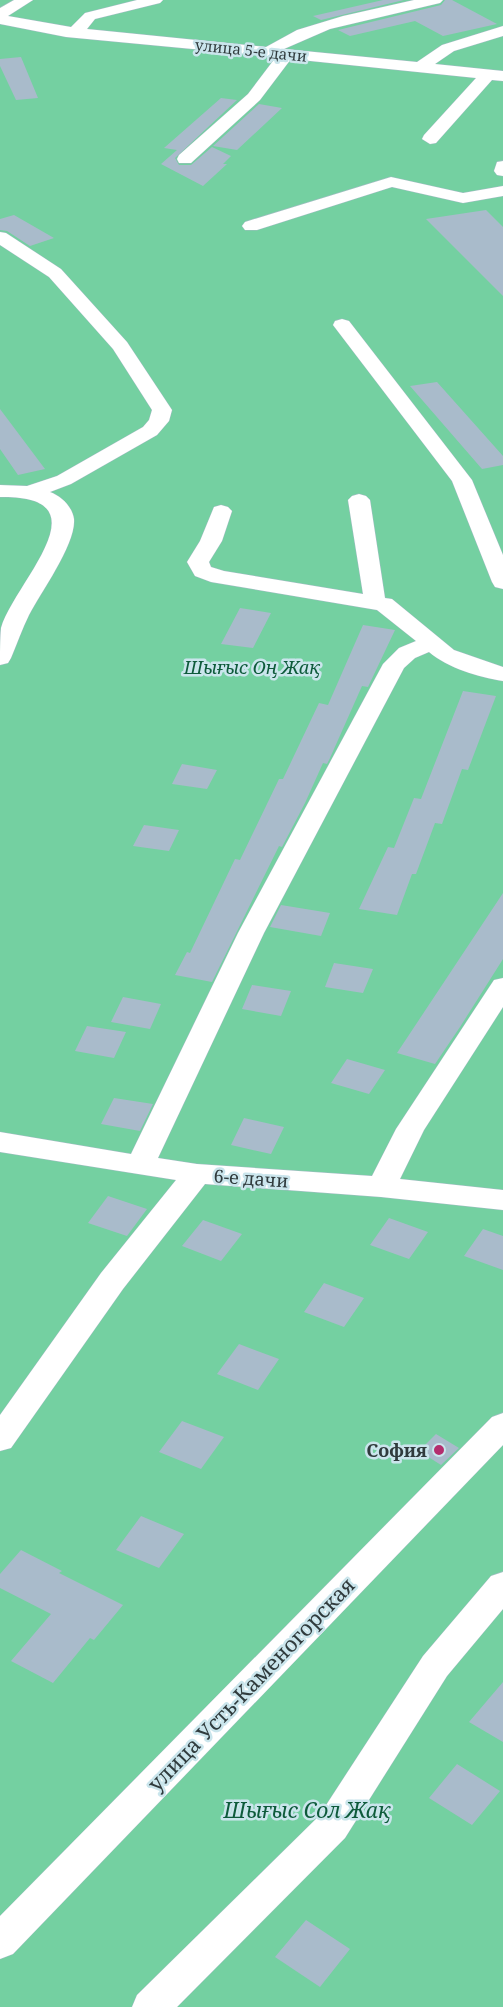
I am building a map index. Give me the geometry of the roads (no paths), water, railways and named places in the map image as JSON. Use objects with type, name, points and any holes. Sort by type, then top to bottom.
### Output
[{"type":"street","points":[[0,14],[25,0]]},
{"type":"street","points":[[0,35],[75,32],[90,16],[155,0]]},
{"type":"street","points":[[185,159],[254,96],[278,53],[280,42],[302,32],[435,0]]},
{"type":"street","name":"улица 5-е дачи","points":[[0,19],[75,32],[496,75]]},
{"type":"street","points":[[420,68],[448,48],[503,31]]},
{"type":"street","points":[[430,139],[496,75]]},
{"type":"street","points":[[503,166],[503,171]]},
{"type":"street","points":[[251,226],[391,182],[463,198],[503,191]]},
{"type":"street","points":[[0,237],[55,273],[120,346],[162,410],[159,421],[150,431],[64,480],[10,487]]},
{"type":"street","points":[[342,326],[462,480],[503,582]]},
{"type":"street","points":[[0,658],[17,617],[53,555],[64,520],[60,509],[48,499],[10,487]]},
{"type":"street","points":[[359,500],[375,602]]},
{"type":"street","points":[[221,512],[211,541],[198,562],[203,571],[219,577],[384,604],[446,655],[489,672],[503,674]]},
{"type":"street","points":[[139,1166],[251,933],[394,664],[407,653],[432,643]]},
{"type":"street","points":[[381,1187],[410,1129],[503,986]]},
{"type":"street","name":"6-е дачи","points":[[0,1142],[197,1174],[381,1187],[503,1200]]},
{"type":"street","points":[[0,1439],[112,1281],[197,1174]]},
{"type":"street","name":"улица Усть-Каменогорская","points":[[0,1942],[503,1425]]},
{"type":"street","points":[[155,2006],[332,1827],[435,1666],[503,1586]]},
{"type":"place","name":"София","points":[[439,1450]]},
{"type":"park label","name":"Шығыс Оң Жақ","points":[[252,667]]},
{"type":"park label","name":"Шығыс Сол Жақ","points":[[307,1810]]}]
